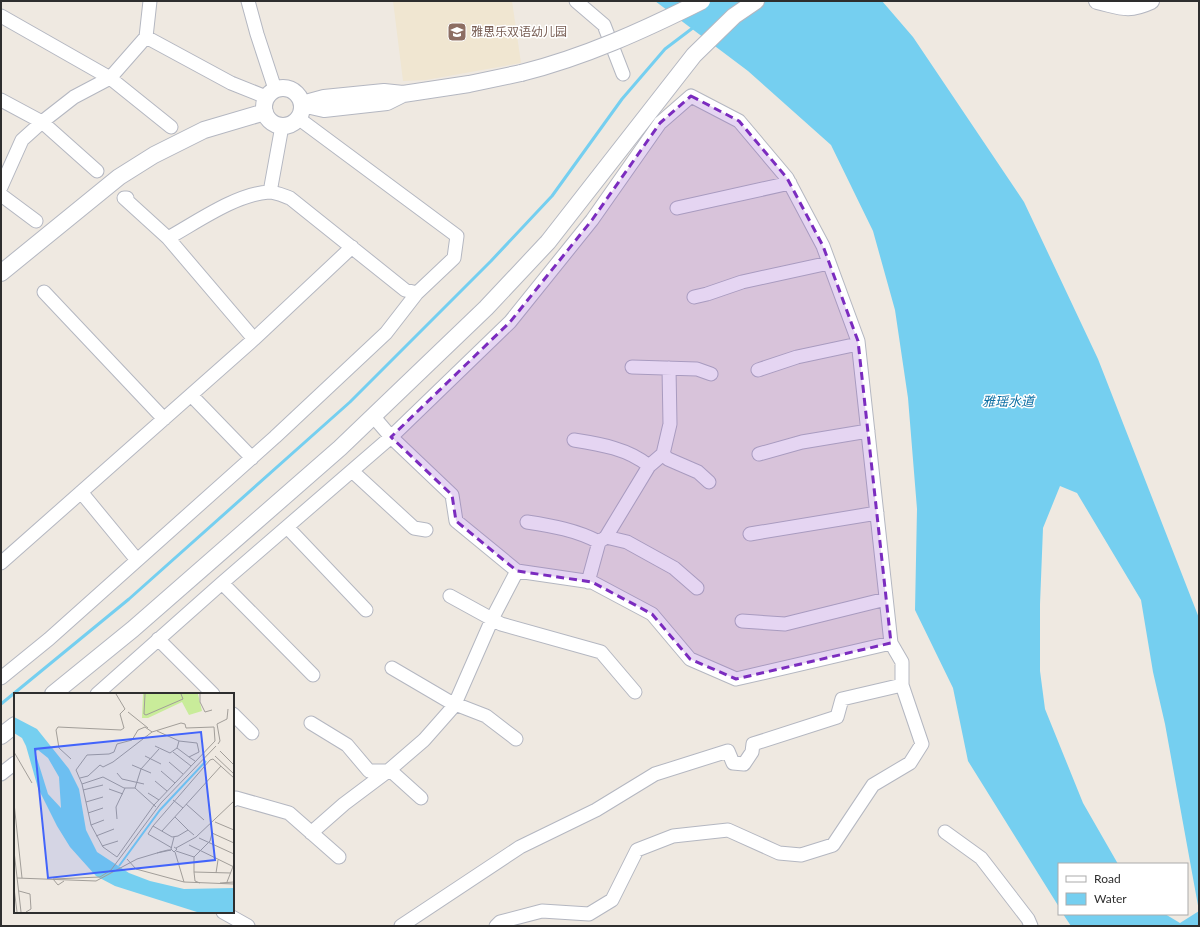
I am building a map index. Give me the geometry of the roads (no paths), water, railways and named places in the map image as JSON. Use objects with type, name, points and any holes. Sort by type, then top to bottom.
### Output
[{"type":"street","points":[[1,187],[22,140],[74,97],[110,78],[146,37],[150,1]]},
{"type":"street","points":[[248,1],[257,34],[269,99],[270,122],[282,126],[289,125],[300,112],[387,102],[403,94],[469,84],[551,66],[601,48],[702,1]]},
{"type":"street","points":[[576,1],[604,26],[623,74]]},
{"type":"street","points":[[54,693],[133,629],[255,524],[340,448],[486,308],[548,242],[694,55],[734,16],[756,1]]},
{"type":"street","points":[[1097,1],[1128,8],[1142,5],[1151,1]]},
{"type":"street","points":[[1,16],[110,78],[171,127]]},
{"type":"street","points":[[146,37],[231,83],[269,99]]},
{"type":"street","points":[[1,272],[119,177],[154,155],[269,99],[282,88],[288,88],[299,96],[300,112],[457,236],[454,258],[418,293],[386,333],[252,458],[49,639],[1,678]]},
{"type":"street","points":[[101,693],[158,639],[391,437],[510,322],[592,220],[660,123],[692,96],[739,121],[787,178],[823,246],[858,344],[891,643],[902,662],[902,685],[922,744],[910,763],[873,785],[833,844],[801,855],[779,853],[728,830],[673,836],[637,850],[612,900],[589,914],[542,911],[500,922],[496,926]]},
{"type":"street","points":[[1,100],[42,122],[97,171]]},
{"type":"street","points":[[270,192],[282,126]]},
{"type":"street","points":[[677,208],[790,184]]},
{"type":"street","points":[[168,238],[232,202],[270,192],[290,198],[405,290],[418,293]]},
{"type":"street","points":[[1,196],[36,221]]},
{"type":"street","points":[[127,198],[124,198],[168,238],[254,339]]},
{"type":"street","points":[[1,563],[254,339],[352,247]]},
{"type":"street","points":[[694,297],[742,282],[829,263]]},
{"type":"street","points":[[44,292],[164,419]]},
{"type":"street","points":[[758,370],[797,358],[858,344]]},
{"type":"street","points":[[632,367],[697,369],[711,374]]},
{"type":"street","points":[[588,582],[602,540],[650,466],[663,454],[670,424],[669,368]]},
{"type":"street","points":[[191,395],[252,458]]},
{"type":"street","points":[[373,416],[391,437],[452,495],[456,521],[517,571],[592,582],[652,614],[690,659],[736,679],[891,643]]},
{"type":"street","points":[[759,454],[802,442],[868,431]]},
{"type":"street","points":[[574,440],[601,444],[640,458],[650,466]]},
{"type":"street","points":[[663,454],[668,458],[698,472],[709,482]]},
{"type":"street","points":[[352,470],[414,528],[426,530]]},
{"type":"street","points":[[81,492],[137,560]]},
{"type":"street","points":[[750,534],[877,512]]},
{"type":"street","points":[[528,522],[562,528],[602,540],[627,542],[674,568],[697,588]]},
{"type":"street","points":[[286,527],[366,610]]},
{"type":"street","points":[[311,833],[344,804],[388,771],[424,740],[454,706],[493,617],[517,571]]},
{"type":"street","points":[[222,583],[313,676]]},
{"type":"street","points":[[450,596],[501,624],[601,652],[635,692]]},
{"type":"street","points":[[742,621],[785,624],[886,599]]},
{"type":"street","points":[[158,639],[212,693]]},
{"type":"street","points":[[392,668],[450,702],[486,716],[516,739]]},
{"type":"street","points":[[401,926],[520,847],[596,810],[655,774],[728,751],[733,763],[744,764],[752,752],[753,744],[837,717],[842,698],[902,685]]},
{"type":"street","points":[[234,715],[252,733]]},
{"type":"street","points":[[311,723],[347,745],[369,771],[391,771],[421,798]]},
{"type":"street","points":[[1,736],[14,726]]},
{"type":"street","points":[[1,774],[14,764]]},
{"type":"street","points":[[234,799],[236,798],[289,813],[339,857]]},
{"type":"street","points":[[946,832],[981,858],[1031,926]]},
{"type":"street","points":[[225,913],[248,926]]},
{"type":"water","name":"雅瑶水道","points":[[655,1],[882,1],[913,37],[1024,202],[1098,359],[1199,618],[1199,911],[1165,724],[1153,672],[1141,600],[1077,493],[1060,486],[1043,528],[1040,604],[1040,671],[1045,709],[1083,803],[1117,863],[1058,863],[1058,905],[968,761],[953,688],[915,610],[917,509],[908,398],[895,310],[873,231],[831,145],[748,71]]},
{"type":"water","points":[[1199,911],[1199,926],[1071,926],[1064,915],[1167,915],[1180,923]]},
{"type":"waterway","points":[[14,693],[129,599],[350,402],[491,261],[552,196],[622,99],[665,49],[694,27]]},
{"type":"waterway","points":[[1,704],[14,693]]},
{"type":"place","name":"雅思乐双语幼儿园","points":[[457,32]]}]
